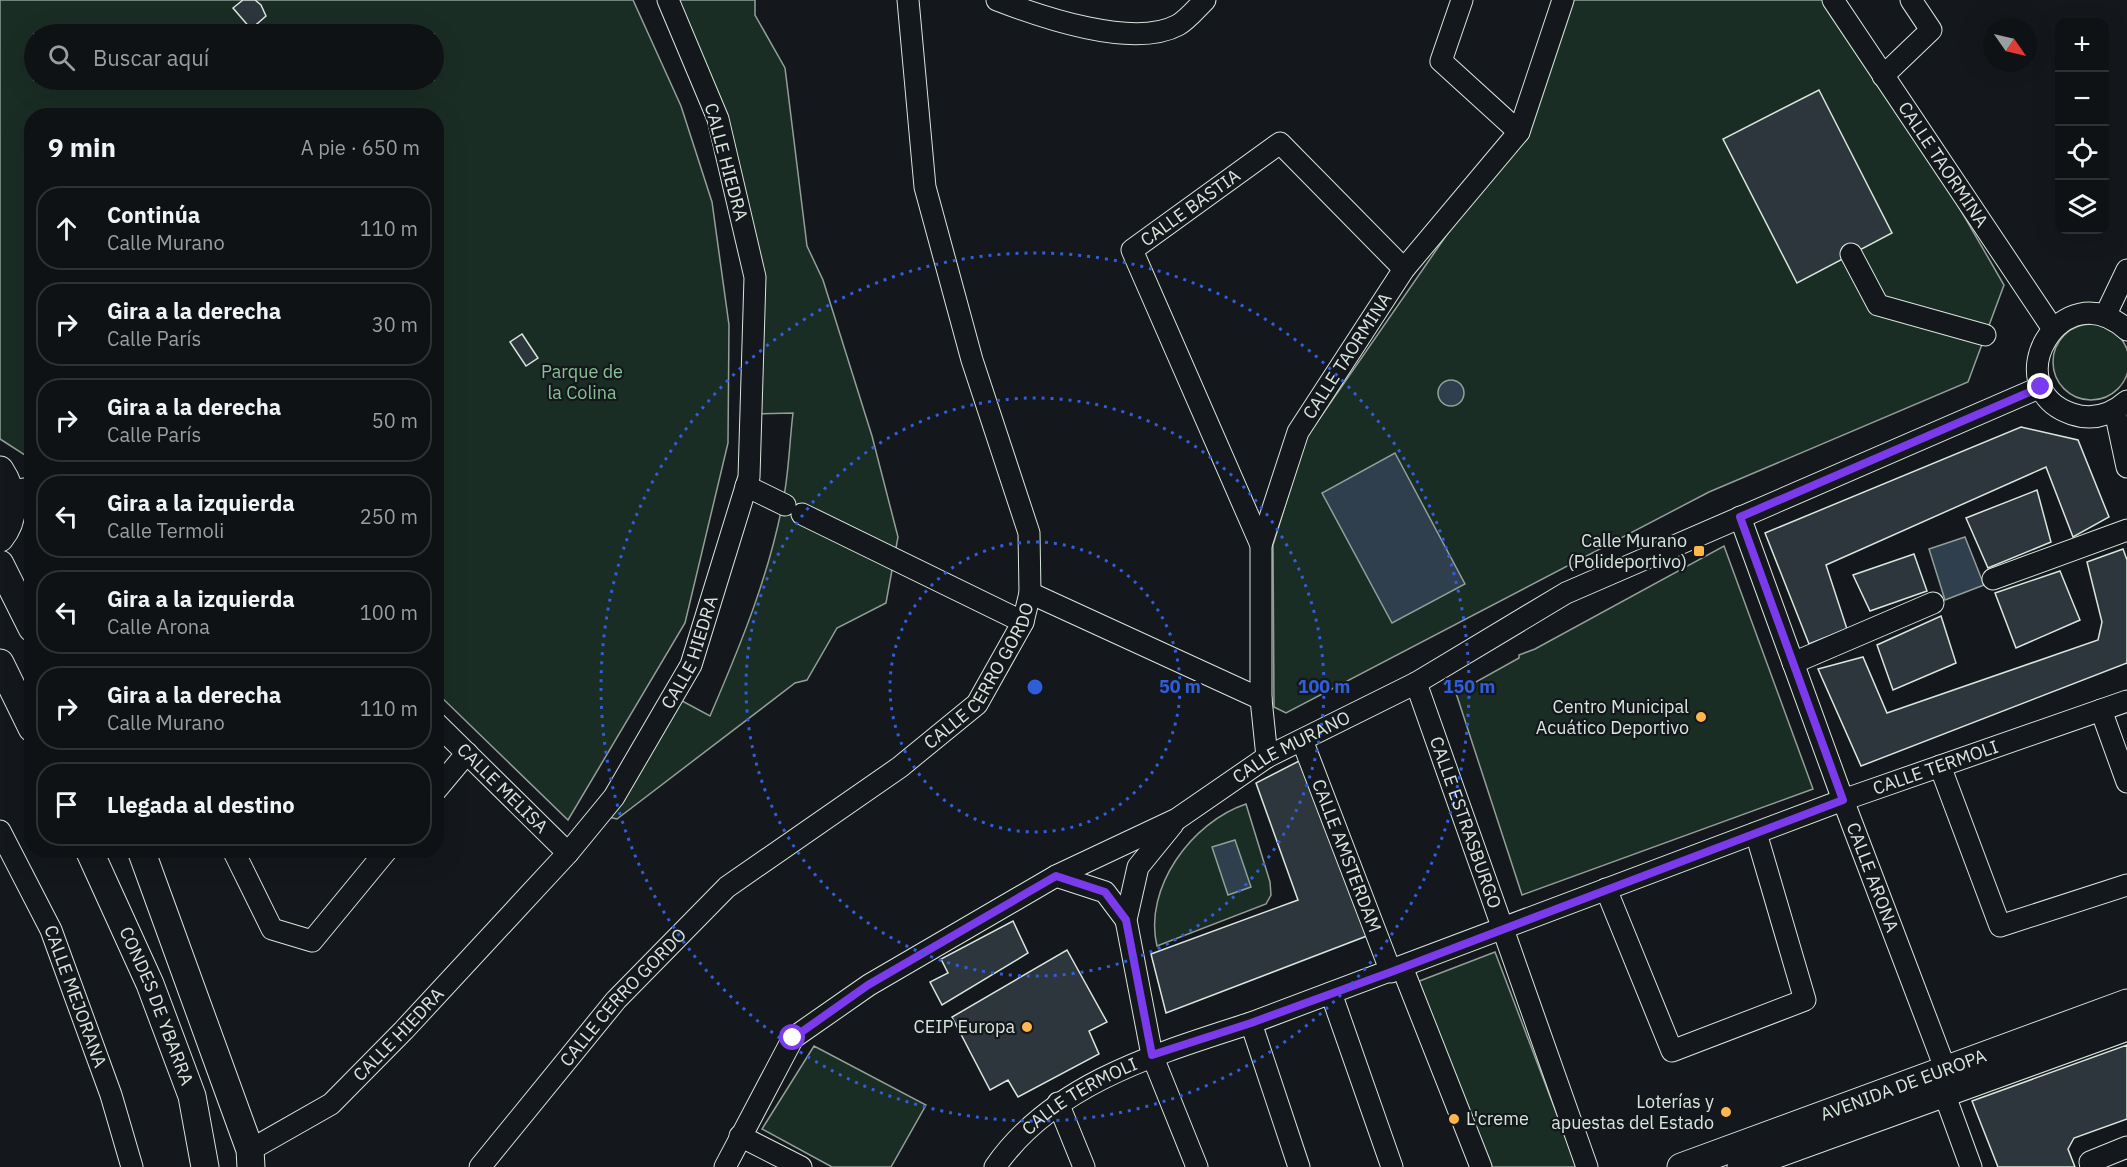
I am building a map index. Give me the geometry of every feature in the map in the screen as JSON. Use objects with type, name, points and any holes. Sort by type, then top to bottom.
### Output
[{"type":"main road","points":[[0,538],[9,522],[14,483]]},
{"type":"main road","points":[[0,564],[24,612]]},
{"type":"main road","points":[[0,663],[24,712]]},
{"type":"main road","name":"CONDES DE YBARRA","points":[[93,858],[150,984],[192,1096],[205,1167]]},
{"type":"main road","name":"CONDES DE YBARRA","points":[[144,858],[250,1159]]},
{"type":"main road","name":"AVENIDA DE EUROPA","points":[[1741,1167],[2127,1003]]},
{"type":"main road","name":"AVENIDA DE EUROPA","points":[[1681,1167],[1945,1081],[2127,1027]]},
{"type":"street","name":"CALLE HIEDRA","points":[[250,1159],[331,1104],[404,1030],[568,852],[614,797],[692,665],[749,477],[755,277],[718,119],[668,0]]},
{"type":"street","points":[[997,0],[1103,33],[1145,32],[1177,25],[1205,0]]},
{"type":"street","points":[[1462,0],[1441,61],[1518,132]]},
{"type":"street","name":"CALLE TAORMINA","points":[[1267,757],[1261,699],[1261,545],[1298,432],[1404,269],[1518,132],[1563,0]]},
{"type":"street","name":"CALLE TAORMINA","points":[[1833,0],[2053,329]]},
{"type":"street","points":[[1883,76],[1930,30],[1911,0]]},
{"type":"street","name":"CALLE CERRO GORDO","points":[[480,1167],[616,1000],[727,886],[900,767],[977,704],[1023,622],[1030,593],[1029,533],[972,360],[925,187],[910,2]]},
{"type":"street","name":"CALLE BASTIA","points":[[1261,545],[1132,250],[1280,143],[1404,269]]},
{"type":"street","points":[[1851,254],[1878,306],[1985,335]]},
{"type":"street","points":[[2105,316],[2127,270]]},
{"type":"street","points":[[2127,330],[2105,316],[2077,315],[2053,329],[2043,341],[2038,356],[2037,372],[2041,387],[2051,401],[2065,412],[2081,417],[2099,417],[2121,406],[2127,467]]},
{"type":"street","name":"CALLE MURANO","points":[[725,1167],[793,1038],[868,985],[1056,876],[1177,819],[1267,757],[1416,683],[1566,593],[2041,387]]},
{"type":"street","points":[[746,486],[1023,622]]},
{"type":"street","name":"CALLE ARONA","points":[[1740,517],[1945,1081],[1971,1167]]},
{"type":"street","points":[[1993,579],[2127,530]]},
{"type":"street","points":[[1030,593],[1261,699]]},
{"type":"street","points":[[1792,663],[1932,603]]},
{"type":"street","name":"CALLE ESTRASBURGO","points":[[1416,683],[1587,1167]]},
{"type":"street","name":"CALLE TERMOLI","points":[[995,1167],[1008,1149],[1058,1102],[1152,1055],[1251,1023],[1843,800],[2127,701]]},
{"type":"street","points":[[2101,710],[2127,782]]},
{"type":"street","name":"CALLE MELISA","points":[[444,731],[568,852]]},
{"type":"street","name":"CALLE AMSTERDAM","points":[[1302,740],[1396,969],[1481,1167]]},
{"type":"street","points":[[444,780],[467,753]]},
{"type":"street","points":[[1940,766],[2000,926],[2127,885]]},
{"type":"street","points":[[1177,819],[1138,867],[1126,920],[1152,1055],[1197,1167]]},
{"type":"street","name":"CALLE MEJORANA","points":[[0,831],[51,930],[111,1095],[132,1167]]},
{"type":"street","points":[[1606,889],[1672,1051],[1805,1000],[1756,833]]},
{"type":"street","points":[[237,858],[272,929],[312,942],[380,858]]},
{"type":"street","points":[[1056,876],[1105,892],[1126,920]]},
{"type":"street","points":[[1331,993],[1392,1167]]},
{"type":"street","points":[[1251,1023],[1299,1167]]},
{"type":"street","points":[[1058,1102],[1084,1167]]},
{"type":"street","points":[[740,1136],[801,1167]]},
{"type":"street","points":[[2091,1167],[2090,1162],[2127,1147]]},
{"type":"green space","name":"Parque de la Colina","points":[[0,0],[633,0],[681,106],[712,202],[729,325],[728,443],[685,623],[568,820],[444,700],[444,108],[24,108],[24,454],[0,439]]},
{"type":"green space","points":[[668,0],[755,0],[755,15],[785,68],[807,246],[823,280],[872,436],[898,537],[886,603],[837,628],[807,680],[795,683],[617,819],[599,815],[673,696],[710,716],[744,634],[772,549],[788,471],[793,413],[751,414],[755,277],[718,119]]},
{"type":"green space","points":[[1563,0],[1833,0],[1883,76],[2004,285],[1968,382],[1709,492],[1286,713],[1274,707],[1273,545],[1306,438],[1518,132]]},
{"type":"green space","points":[[2091,324],[2105,327],[2118,335],[2126,348],[2128,369],[2126,376],[2118,389],[2105,397],[2091,400],[2077,397],[2064,389],[2056,376],[2053,362],[2056,348],[2064,335],[2077,327]]},
{"type":"green space","points":[[1724,546],[1813,789],[1522,895],[1456,693],[1519,658],[1519,655],[1535,649]]},
{"type":"green space","points":[[1246,804],[1270,882],[1271,895],[1266,904],[1157,946],[1155,924],[1157,902],[1176,860],[1207,826],[1226,813]]},
{"type":"green space","points":[[1495,952],[1577,1167],[1487,1167],[1417,982]]},
{"type":"green space","points":[[814,1046],[926,1105],[891,1167],[832,1167],[762,1129]]},
{"type":"water","points":[[1451,380],[1460,384],[1464,393],[1460,402],[1451,406],[1442,402],[1438,393],[1442,384]]},
{"type":"water","points":[[1395,453],[1465,584],[1392,623],[1322,493]]},
{"type":"water","points":[[1965,537],[1984,585],[1945,600],[1929,549]]},
{"type":"water","points":[[1235,840],[1251,887],[1228,895],[1212,847]]},
{"type":"building","points":[[243,0],[255,0],[261,5],[266,16],[257,24],[247,24],[233,8]]},
{"type":"building","points":[[1819,90],[1892,233],[1797,283],[1723,139]]},
{"type":"building","points":[[522,334],[538,358],[526,366],[510,342]]},
{"type":"building","points":[[2021,427],[2078,440],[2109,517],[2073,537],[2046,467],[1826,565],[1847,629],[1809,644],[1765,533]]},
{"type":"building","points":[[2037,490],[2051,542],[1988,568],[1966,518]]},
{"type":"building","points":[[2123,549],[2127,560],[2127,663],[1861,766],[1818,669],[1863,657],[1887,713],[2098,640],[2102,622],[2087,562]]},
{"type":"building","points":[[1914,554],[1927,591],[1870,611],[1853,575]]},
{"type":"building","points":[[2060,571],[2080,620],[2016,648],[1995,593]]},
{"type":"building","points":[[1941,616],[1956,663],[1893,690],[1877,645]]},
{"type":"building","points":[[1305,758],[1372,934],[1166,1013],[1151,954],[1298,900],[1256,783]]},
{"type":"building","points":[[1013,921],[1028,953],[942,1005],[930,982],[948,973],[941,959]]},
{"type":"building","name":"CEIP Europa","points":[[1067,950],[1107,1022],[1089,1031],[1099,1054],[1018,1097],[1008,1080],[990,1090],[952,1017]]},
{"type":"building","points":[[2127,1045],[2127,1119],[2074,1138],[2068,1149],[2075,1167],[1998,1167],[1972,1101]]},
{"type":"place","name":"Calle Murano (Polideportivo)","points":[[1699,551]]},
{"type":"place","name":"Centro Municipal Acuático Deportivo","points":[[1701,717]]},
{"type":"place","name":"CEIP Europa","points":[[1027,1027]]},
{"type":"place","name":"Loterías y apuestas del Estado","points":[[1726,1112]]},
{"type":"place","name":"L'creme","points":[[1454,1119]]},
{"type":"route","points":[[793,1038],[868,985],[1056,876],[1105,892],[1126,920],[1152,1055],[1251,1023],[1391,972],[1504,927],[1843,800],[1740,517],[2041,387]]}]
